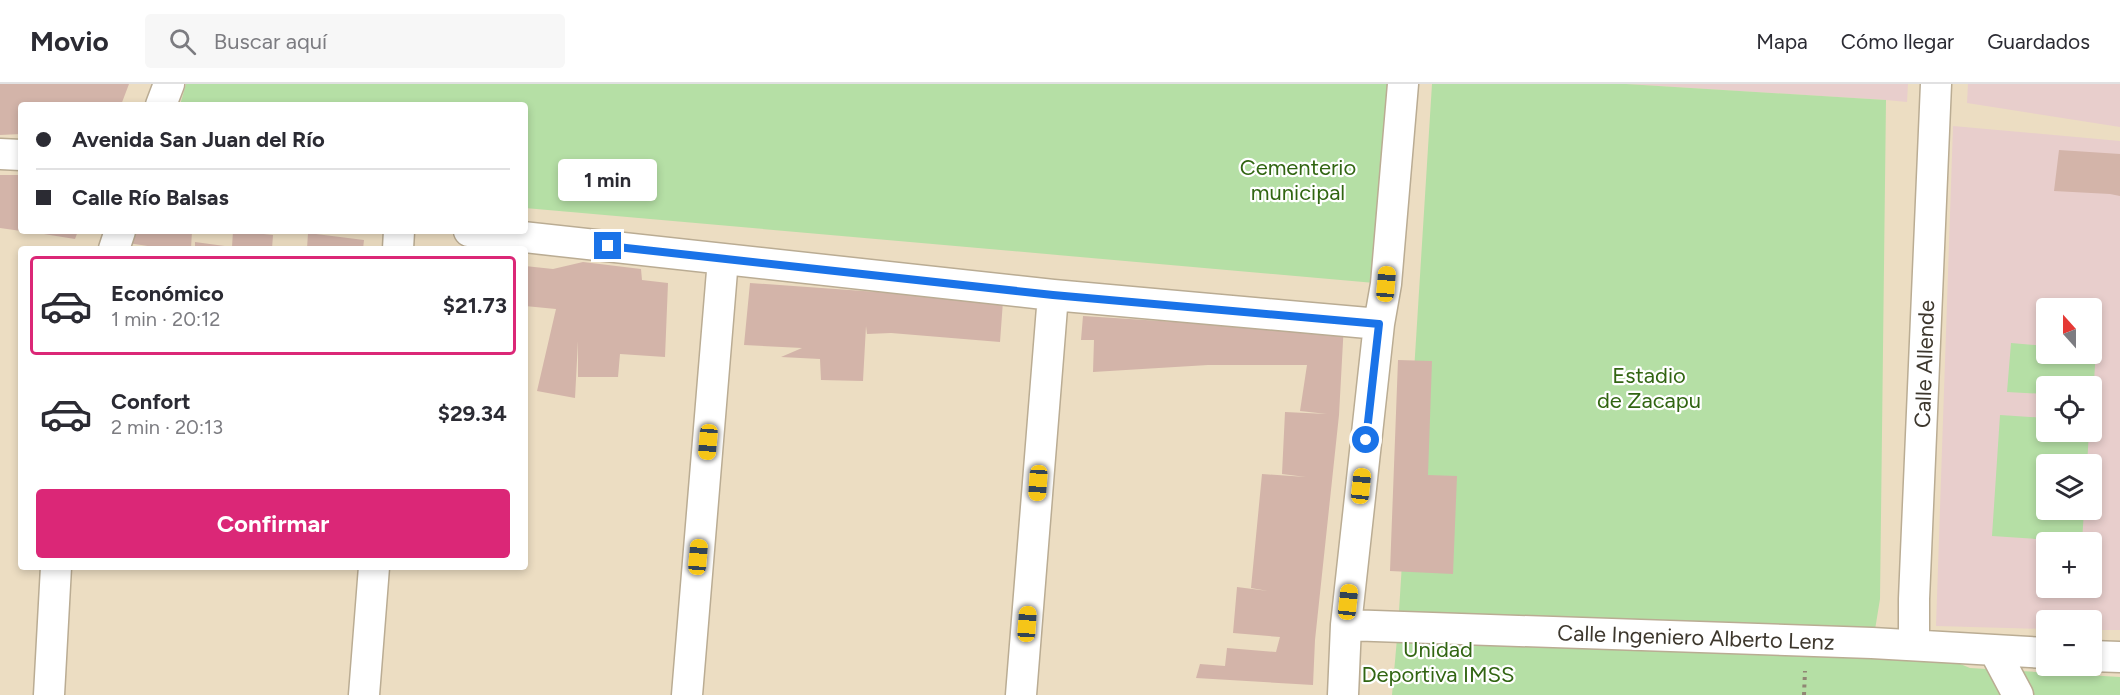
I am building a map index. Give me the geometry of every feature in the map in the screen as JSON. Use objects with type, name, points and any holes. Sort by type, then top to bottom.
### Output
[{"type":"street","points":[[162,102],[169,84]]},
{"type":"street","points":[[1343,695],[1346,625],[1379,324],[1386,284],[1403,84]]},
{"type":"street","name":"Calle Allende","points":[[1914,645],[1914,587],[1936,84]]},
{"type":"street","points":[[0,154],[18,154]]},
{"type":"street","points":[[496,234],[1053,295],[1379,324]]},
{"type":"street","points":[[687,695],[723,259]]},
{"type":"street","points":[[1021,695],[1053,295]]},
{"type":"street","points":[[49,695],[56,570]]},
{"type":"street","points":[[364,695],[374,570]]},
{"type":"street","name":"Calle Ingeniero Alberto Lenz","points":[[1346,625],[1914,645],[2036,652]]},
{"type":"street","points":[[1994,650],[2018,695]]},
{"type":"street","points":[[2102,656],[2120,657]]},
{"type":"shaded area","points":[[1626,84],[1908,84],[1907,102]]},
{"type":"shaded area","points":[[1968,84],[2120,84],[2120,127],[1967,103]]},
{"type":"shaded area","points":[[1953,126],[2120,141],[2120,630],[2102,630],[2102,610],[2036,610],[2036,629],[1936,626]]},
{"type":"green space","name":"Cementerio municipal","points":[[186,84],[1403,84],[1386,284],[528,208],[528,102],[181,102]]},
{"type":"green space","name":"Estadio de Zacapu","points":[[1432,84],[1626,84],[1886,100],[1880,599],[1873,642],[1914,645],[1970,668],[2036,672],[2036,676],[2120,677],[2120,695],[1392,695]]},
{"type":"green space","points":[[2011,343],[2036,345],[2036,364],[2095,364],[2094,376],[2036,376],[2036,393],[2007,392]]},
{"type":"green space","points":[[2000,415],[2036,417],[2036,442],[2088,442],[2088,454],[2036,454],[2036,520],[2083,520],[2083,532],[2036,532],[2036,539],[1992,536]]},
{"type":"building","points":[[0,84],[129,84],[122,102],[18,102],[18,134],[0,135]]},
{"type":"building","points":[[2059,150],[2120,154],[2120,196],[2054,191]]},
{"type":"building","points":[[0,175],[18,175],[18,231],[0,228]]},
{"type":"building","points":[[44,234],[77,234],[75,239]]},
{"type":"building","points":[[132,234],[192,234],[191,246],[148,246],[128,243]]},
{"type":"building","points":[[233,234],[273,235],[272,246],[232,246]]},
{"type":"building","points":[[308,234],[364,240],[363,246],[307,246]]},
{"type":"building","points":[[195,242],[225,246],[195,246]]},
{"type":"building","points":[[583,262],[641,269],[642,280],[668,283],[665,357],[620,354],[618,377],[578,377],[578,341],[575,398],[537,391],[556,309],[528,306],[528,266],[553,269]]},
{"type":"building","points":[[750,283],[1003,301],[1000,342],[891,333],[867,334],[866,326],[863,381],[821,380],[820,359],[781,357],[802,348],[744,345]]},
{"type":"building","points":[[1083,316],[1192,323],[1209,319],[1344,323],[1339,415],[1315,640],[1313,685],[1196,678],[1200,664],[1225,666],[1227,648],[1276,652],[1280,637],[1233,633],[1237,587],[1268,591],[1251,588],[1262,474],[1306,477],[1282,474],[1285,412],[1327,414],[1300,411],[1307,365],[1208,365],[1093,372],[1094,340],[1081,340]]},
{"type":"building","points":[[1398,360],[1432,361],[1428,475],[1457,476],[1453,574],[1390,571]]},
{"type":"route","points":[[608,246],[1053,295],[1379,324],[1366,440]]},
{"type":"park label","name":"Unidad Deportiva IMSS","points":[[1438,662]]}]
